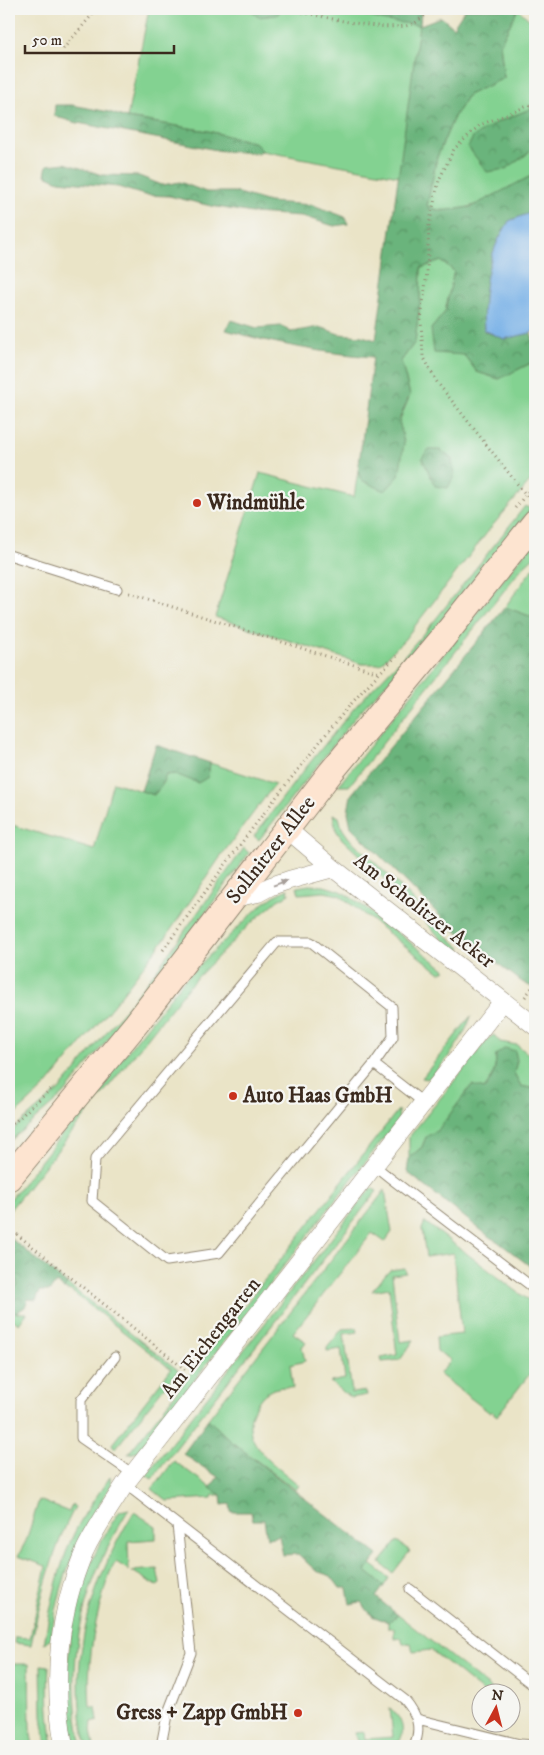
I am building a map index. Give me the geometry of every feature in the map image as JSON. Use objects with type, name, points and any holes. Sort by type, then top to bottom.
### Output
[{"type":"main road","name":"Sollnitzer Allee","points":[[9,1178],[17,1160],[136,1024],[366,728],[442,639],[535,522]]},
{"type":"street","name":"Am Scholitzer Acker","points":[[287,829],[333,868],[535,1026]]},
{"type":"street","points":[[234,898],[258,893],[271,886],[333,868]]},
{"type":"street","name":"Am Eichengarten","points":[[64,1746],[57,1687],[59,1649],[65,1613],[85,1550],[103,1518],[129,1479],[503,1001]]},
{"type":"lane","points":[[9,556],[117,589]]},
{"type":"lane","points":[[277,942],[311,942],[392,1007],[393,1037],[374,1064],[219,1254],[167,1260],[92,1201],[95,1159],[277,942]]},
{"type":"lane","points":[[374,1064],[424,1103]]},
{"type":"lane","points":[[375,1166],[535,1289]]},
{"type":"lane","points":[[115,1357],[81,1400],[81,1438],[129,1479],[177,1525],[405,1700],[418,1719],[419,1730],[414,1746]]},
{"type":"lane","points":[[161,1746],[167,1715],[191,1653],[177,1525]]},
{"type":"lane","points":[[410,1589],[534,1686],[535,1684]]},
{"type":"lane","points":[[418,1719],[520,1744],[535,1745]]},
{"type":"path","points":[[63,49],[96,9]]},
{"type":"path","points":[[288,9],[357,23],[398,27],[415,23],[431,9]]},
{"type":"path","points":[[535,104],[480,125],[454,149],[439,180],[429,225],[427,272],[421,320],[423,356],[437,382],[525,495],[535,483]]},
{"type":"path","points":[[117,589],[378,673]]},
{"type":"path","points":[[9,1228],[187,1371]]},
{"type":"green space","points":[[149,9],[425,9],[421,13],[399,176],[262,151],[256,143],[208,131],[127,118]]},
{"type":"green space","points":[[249,9],[282,9],[277,15],[258,17]]},
{"type":"green space","points":[[338,9],[421,9],[420,25],[441,17],[453,27],[465,9],[518,9],[500,44],[504,78],[468,95],[454,117],[437,157],[427,206],[440,211],[471,207],[535,175],[535,211],[509,221],[499,239],[492,255],[487,276],[483,309],[484,331],[504,339],[531,333],[535,347],[535,361],[499,379],[477,372],[464,355],[434,353],[431,329],[445,312],[454,271],[441,261],[421,268],[420,301],[415,342],[401,361],[410,395],[399,420],[404,443],[399,476],[385,491],[361,480],[358,471],[373,357],[299,347],[262,340],[226,330],[231,320],[257,328],[281,326],[291,332],[319,327],[339,334],[362,336],[376,340],[419,25],[386,21]]},
{"type":"green space","points":[[518,9],[535,25],[535,107],[496,123],[527,154],[535,144],[535,175],[468,207],[441,210],[427,207],[437,157],[454,117],[468,95],[504,78],[500,44]]},
{"type":"green space","points":[[55,105],[72,105],[109,112],[127,118],[208,131],[256,143],[262,151],[259,153],[222,151],[73,122],[54,116]]},
{"type":"green space","points":[[535,107],[535,144],[527,154],[506,169],[487,172],[468,147],[473,137],[496,123]]},
{"type":"green space","points":[[65,163],[102,175],[139,176],[162,185],[180,182],[206,192],[235,192],[269,202],[313,205],[345,217],[348,224],[334,226],[301,216],[252,213],[169,196],[144,195],[118,187],[59,181],[45,175],[47,165]]},
{"type":"green space","points":[[441,261],[454,271],[445,312],[431,329],[464,355],[477,372],[499,379],[535,361],[535,476],[493,525],[404,640],[380,664],[362,664],[215,617],[260,473],[354,497],[358,471],[361,480],[404,443],[399,422],[410,395],[401,361],[415,342],[420,301],[421,268]]},
{"type":"green space","points":[[428,450],[440,450],[452,459],[454,476],[448,488],[435,486],[422,458]]},
{"type":"green space","points":[[525,506],[531,509],[409,660],[361,710],[259,840],[254,836],[355,707],[435,620]]},
{"type":"green space","points":[[535,540],[535,556],[522,568],[349,786],[338,786]]},
{"type":"green space","points":[[535,567],[535,618],[505,607]]},
{"type":"green space","points":[[505,607],[535,618],[535,989],[522,982],[452,928],[351,827],[348,812],[351,795]]},
{"type":"green space","points":[[156,745],[210,763],[208,777],[198,783],[175,774],[166,775],[162,785],[154,795],[141,791]]},
{"type":"green space","points":[[210,763],[275,784],[221,856],[166,937],[115,1003],[46,1086],[9,1120],[9,824],[94,850],[113,782],[154,795],[162,785],[166,775],[208,777]]},
{"type":"green space","points":[[333,814],[339,817],[342,828],[349,838],[461,948],[457,953],[444,942],[401,895],[342,839],[336,830]]},
{"type":"green space","points":[[244,848],[249,853],[163,971],[64,1094],[9,1142],[9,1133],[58,1091],[158,968]]},
{"type":"green space","points":[[309,885],[324,886],[341,891],[446,970],[440,973],[339,895],[324,892],[299,894],[297,887]]},
{"type":"green space","points":[[288,889],[289,894],[278,900],[250,924],[190,985],[9,1211],[9,1201],[184,980],[260,906]]},
{"type":"green space","points":[[471,1016],[464,1033],[441,1066],[428,1079],[422,1078]]},
{"type":"green space","points":[[494,1035],[500,1042],[517,1045],[535,1059],[535,1089],[521,1086],[514,1073],[517,1060],[496,1055],[493,1073],[484,1089],[472,1085],[438,1130],[426,1137],[422,1147],[409,1158],[409,1137],[489,1038]]},
{"type":"green space","points":[[505,1048],[515,1051],[517,1060],[514,1073],[521,1086],[535,1089],[535,1270],[407,1172],[409,1158],[422,1147],[426,1137],[438,1130],[472,1085],[484,1089],[493,1074],[496,1055]]},
{"type":"green space","points":[[398,1110],[399,1119],[138,1452],[128,1454]]},
{"type":"green space","points":[[371,1188],[377,1191],[152,1479],[146,1475]]},
{"type":"green space","points":[[385,1190],[392,1232],[385,1242],[372,1233],[293,1333],[306,1342],[302,1347],[305,1361],[290,1365],[293,1388],[280,1387],[267,1392],[253,1412],[250,1425],[252,1437],[258,1448],[266,1458],[299,1485],[296,1490],[233,1443],[208,1419]]},
{"type":"green space","points":[[425,1222],[535,1305],[535,1367],[497,1416],[491,1411],[490,1413],[439,1374],[451,1360],[437,1351],[436,1337],[462,1334],[453,1253],[426,1257],[422,1229]]},
{"type":"green space","points":[[9,1237],[67,1284],[64,1289],[56,1283],[50,1291],[40,1291],[36,1300],[28,1299],[25,1307],[16,1313],[9,1307],[15,1298],[10,1290],[18,1285],[15,1277],[9,1273]]},
{"type":"green space","points":[[405,1268],[406,1273],[392,1275],[400,1342],[414,1340],[400,1360],[382,1362],[381,1358],[397,1355],[389,1288],[372,1291],[390,1270]]},
{"type":"green space","points":[[9,1273],[17,1282],[16,1313],[27,1313],[19,1324],[9,1317]]},
{"type":"green space","points":[[67,1284],[178,1370],[115,1449],[112,1444],[171,1369],[71,1291],[64,1289]]},
{"type":"green space","points":[[357,1328],[358,1332],[344,1334],[352,1393],[366,1391],[367,1395],[351,1398],[330,1382],[345,1379],[341,1349],[327,1351],[327,1348],[342,1329]]},
{"type":"green space","points":[[208,1419],[233,1443],[378,1555],[366,1571],[384,1586],[376,1597],[398,1615],[388,1622],[372,1616],[361,1602],[350,1604],[347,1588],[340,1588],[331,1576],[316,1571],[298,1554],[283,1555],[279,1536],[267,1538],[264,1520],[253,1520],[251,1512],[231,1512],[230,1504],[222,1505],[221,1495],[210,1488],[218,1477],[183,1454]]},
{"type":"green space","points":[[174,1461],[221,1495],[213,1495],[212,1498],[167,1501],[152,1489]]},
{"type":"green space","points":[[110,1477],[111,1486],[89,1522],[72,1559],[59,1598],[51,1639],[44,1644],[54,1591],[66,1552],[79,1523]]},
{"type":"green space","points":[[39,1500],[69,1512],[72,1504],[75,1507],[54,1557],[43,1592],[31,1645],[14,1643],[15,1637],[30,1638],[46,1566],[18,1556],[26,1541]]},
{"type":"green space","points":[[129,1509],[100,1565],[81,1623],[76,1653],[75,1683],[82,1746],[74,1746],[69,1716],[67,1685],[73,1624],[80,1594],[91,1564],[104,1537],[120,1511]]},
{"type":"green space","points":[[134,1512],[156,1526],[156,1539],[128,1541],[129,1570],[116,1562],[108,1578],[99,1609],[91,1651],[90,1707],[96,1707],[98,1720],[92,1722],[91,1730],[94,1746],[87,1746],[81,1716],[79,1685],[86,1625],[94,1595],[105,1566]]},
{"type":"green space","points":[[397,1541],[410,1551],[393,1573],[380,1563]]},
{"type":"green space","points":[[371,1564],[389,1578],[384,1586],[365,1571]]},
{"type":"green space","points":[[157,1569],[160,1584],[157,1586],[132,1571]]},
{"type":"green space","points":[[398,1615],[483,1682],[472,1683],[431,1650],[413,1652],[411,1643],[403,1644],[401,1638],[394,1639],[394,1628],[388,1628],[388,1622]]},
{"type":"green space","points":[[9,1664],[29,1664],[30,1728],[33,1746],[9,1746]]},
{"type":"green space","points":[[41,1665],[49,1666],[48,1687],[53,1746],[46,1746],[42,1716]]},
{"type":"green space","points":[[390,1708],[398,1716],[402,1726],[403,1731],[400,1741],[396,1746],[362,1746],[357,1741],[355,1733],[364,1732],[365,1739],[393,1737]]},
{"type":"water","points":[[535,211],[535,330],[531,333],[504,339],[484,330],[483,309],[489,266],[497,242],[509,221]]},
{"type":"place","name":"Windmühle","points":[[197,503]]},
{"type":"place","name":"Auto Haas GmbH","points":[[233,1096]]},
{"type":"place","name":"Gress + Zapp GmbH","points":[[298,1713]]}]
